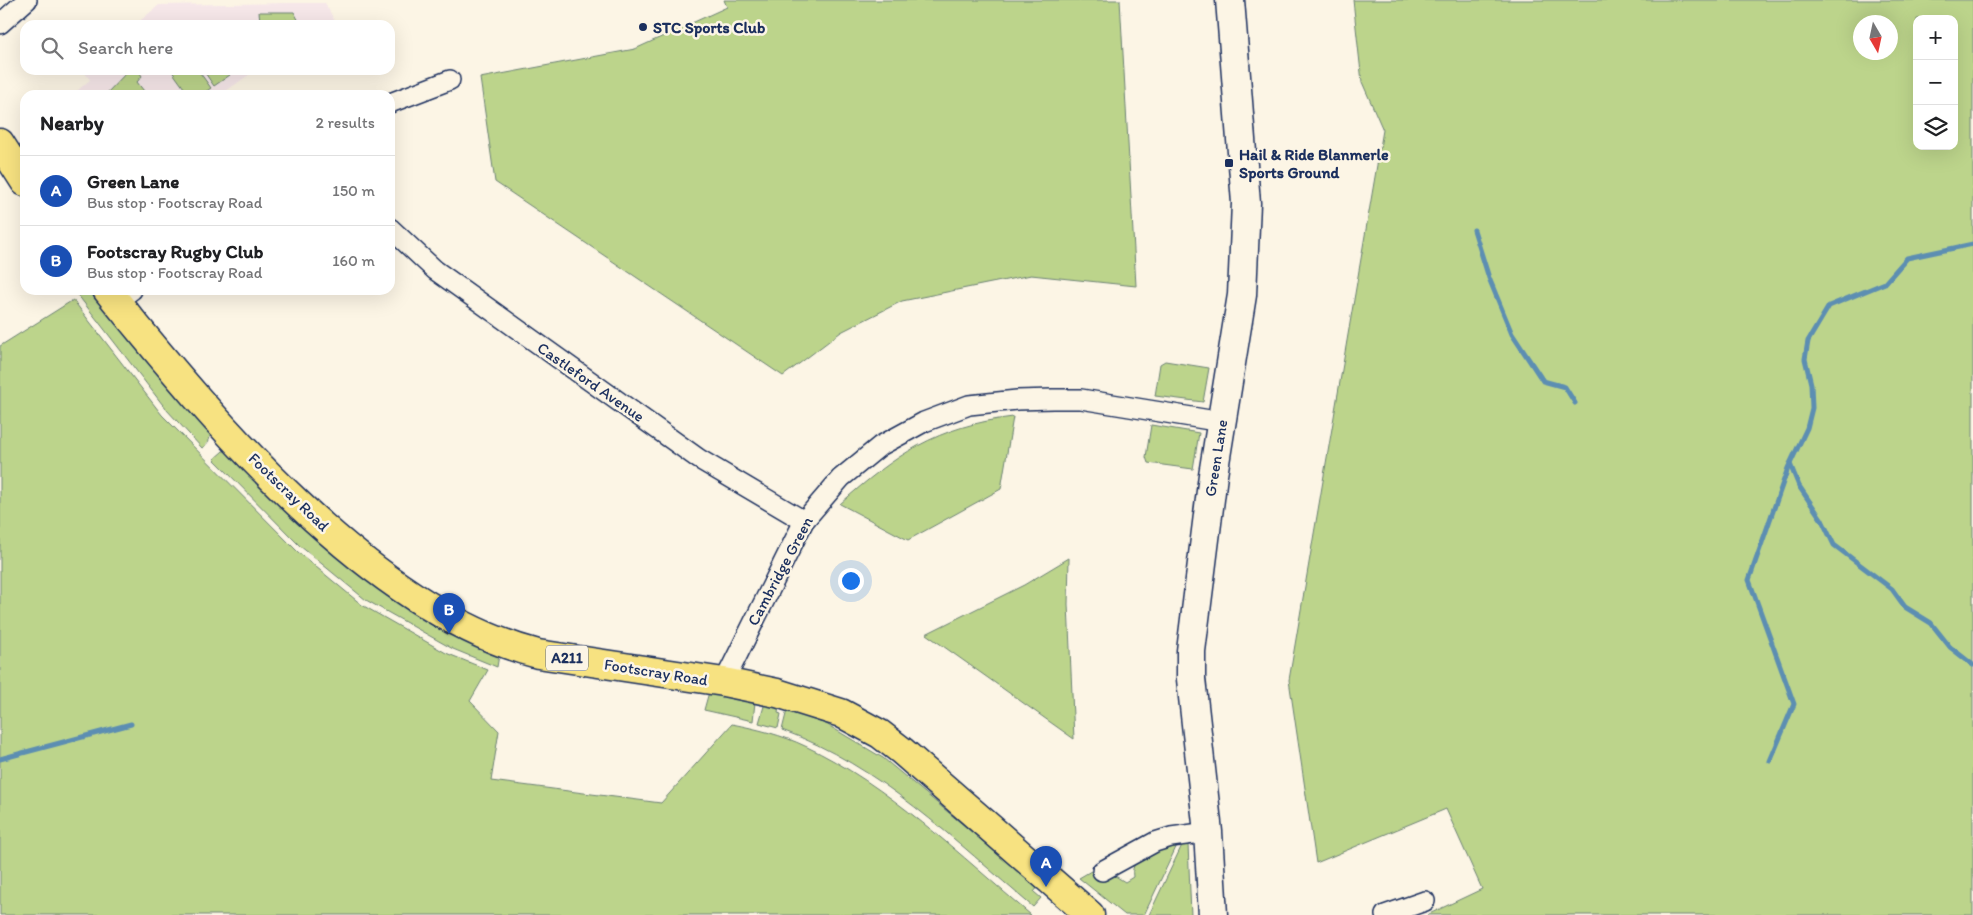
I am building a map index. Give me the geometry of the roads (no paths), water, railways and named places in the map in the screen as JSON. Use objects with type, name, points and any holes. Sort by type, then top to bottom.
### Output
[{"type":"main road","name":"Green Lane","points":[[1212,915],[1208,832],[1191,679],[1191,651],[1222,422],[1242,295],[1246,203],[1230,0]]},
{"type":"main road","points":[[0,143],[20,174]]},
{"type":"main road","name":"Footscray Road","points":[[120,295],[177,375],[258,463],[298,503],[356,554],[397,585],[478,633],[514,648],[538,654],[724,682],[813,703],[841,713],[880,734],[912,758],[1090,915]]},
{"type":"street","points":[[0,24],[27,0]]},
{"type":"street","points":[[395,101],[450,80]]},
{"type":"street","name":"Castleford Avenue","points":[[395,233],[435,270],[698,460],[804,521]]},
{"type":"street","name":"Cambridge Green","points":[[724,682],[804,521],[841,478],[880,446],[924,422],[969,405],[1017,400],[1081,399],[1222,422]]},
{"type":"street","points":[[1102,871],[1156,842],[1178,836],[1208,832]]},
{"type":"street","points":[[1385,915],[1425,900]]},
{"type":"waterway","points":[[1474,230],[1489,278],[1512,334],[1543,381],[1565,387],[1575,403]]},
{"type":"waterway","points":[[1770,761],[1794,704],[1749,580],[1788,468],[1807,428],[1812,408],[1811,384],[1805,359],[1808,341],[1829,306],[1885,283],[1907,258],[1973,244]]},
{"type":"waterway","points":[[1790,464],[1799,486],[1822,520],[1834,545],[1892,589],[1905,607],[1931,623],[1950,647],[1973,665]]},
{"type":"waterway","points":[[0,759],[131,724]]},
{"type":"place","name":"STC Sports Club","points":[[643,27]]},
{"type":"place","name":"Hail & Ride Blanmerle Sports Ground","points":[[1229,163]]},
{"type":"place","name":"Footscray Rugby Club","points":[[449,634]]},
{"type":"place","name":"Green Lane","points":[[1046,887]]}]
